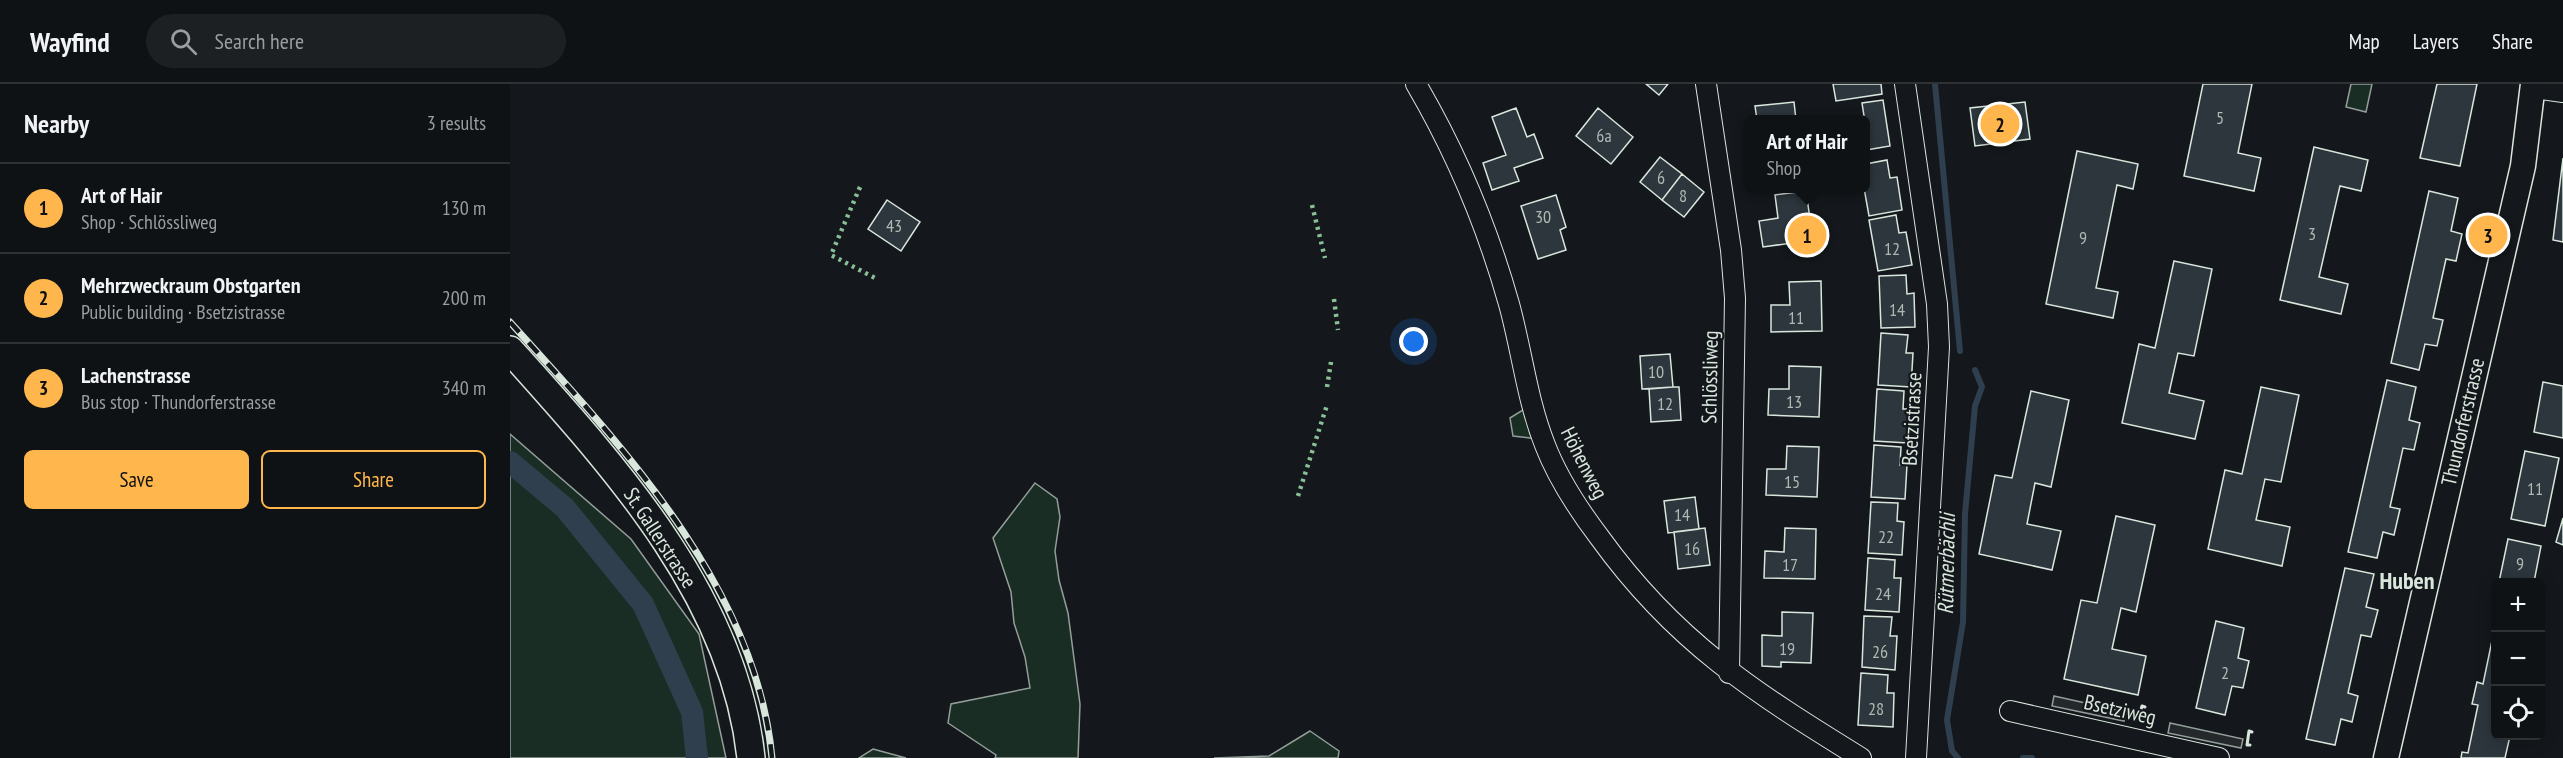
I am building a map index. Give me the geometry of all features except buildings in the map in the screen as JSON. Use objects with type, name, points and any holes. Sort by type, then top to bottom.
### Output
[{"type":"main road","name":"St. Gallerstrasse","points":[[510,350],[633,494],[688,577],[727,660],[746,723],[751,758]]},
{"type":"street","name":"Höhenweg","points":[[1416,84],[1456,159],[1490,241],[1510,307],[1534,411],[1558,474],[1606,547],[1653,604],[1729,673],[1766,700],[1861,758]]},
{"type":"street","name":"Schlössliweg","points":[[1706,84],[1731,249],[1735,298],[1729,673]]},
{"type":"street","name":"Bsetzistrasse","points":[[1905,84],[1937,304],[1940,347],[1916,758]]},
{"type":"street","points":[[2533,86],[2563,92]]},
{"type":"street","name":"Thundorferstrasse","points":[[2386,758],[2523,166],[2533,86]]},
{"type":"street","name":"Bsetziweg","points":[[2010,711],[2219,758]]},
{"type":"green space","points":[[2351,84],[2372,84],[2366,112],[2346,107]]},
{"type":"green space","points":[[1528,407],[1538,439],[1513,436],[1510,418]]},
{"type":"green space","points":[[510,434],[631,539],[699,634],[726,758],[510,758]]},
{"type":"green space","points":[[1035,483],[1057,499],[1060,517],[1055,551],[1059,580],[1068,613],[1080,704],[1078,758],[995,758],[996,755],[948,723],[951,704],[1030,688],[1025,657],[1014,623],[1011,592],[993,538]]},
{"type":"green space","points":[[1310,731],[1339,751],[1338,758],[1214,758],[1269,756]]},
{"type":"green space","points":[[873,749],[906,758],[859,758]]},
{"type":"shaded area","points":[[2054,696],[2126,712],[2124,721],[2052,706]]},
{"type":"shaded area","points":[[2170,723],[2243,739],[2241,748],[2168,733]]},
{"type":"waterway","name":"Rütmerbächli","points":[[1935,84],[1960,351]]},
{"type":"waterway","name":"Rütmerbächli","points":[[1958,758],[1952,751],[1947,720],[1963,622],[1965,514],[1975,406],[1982,387],[1975,370]]},
{"type":"waterway","points":[[510,462],[565,508],[643,604],[692,712],[697,758]]},
{"type":"waterway","name":"Rütmerbächli","points":[[2023,758],[2032,758]]},
{"type":"railway","points":[[510,322],[637,468],[676,521],[711,577],[740,634],[761,695],[772,758]]},
{"type":"hedge","points":[[860,187],[831,255],[875,278]]},
{"type":"hedge","points":[[1312,205],[1325,258]]},
{"type":"hedge","points":[[1334,299],[1338,330]]},
{"type":"hedge","points":[[1327,387],[1331,362]]},
{"type":"hedge","points":[[1298,496],[1327,405]]},
{"type":"wall","points":[[2142,721],[2138,720],[2142,706],[2145,707]]},
{"type":"wall","points":[[2250,745],[2247,745],[2249,731],[2252,732]]},
{"type":"place","name":"Mehrzweckraum Obstgarten","points":[[2000,124]]},
{"type":"place","name":"Art of Hair","points":[[1807,235]]},
{"type":"place","name":"Lachenstrasse","points":[[2488,235]]},
{"type":"district","name":"Huben","points":[[2407,581]]}]
